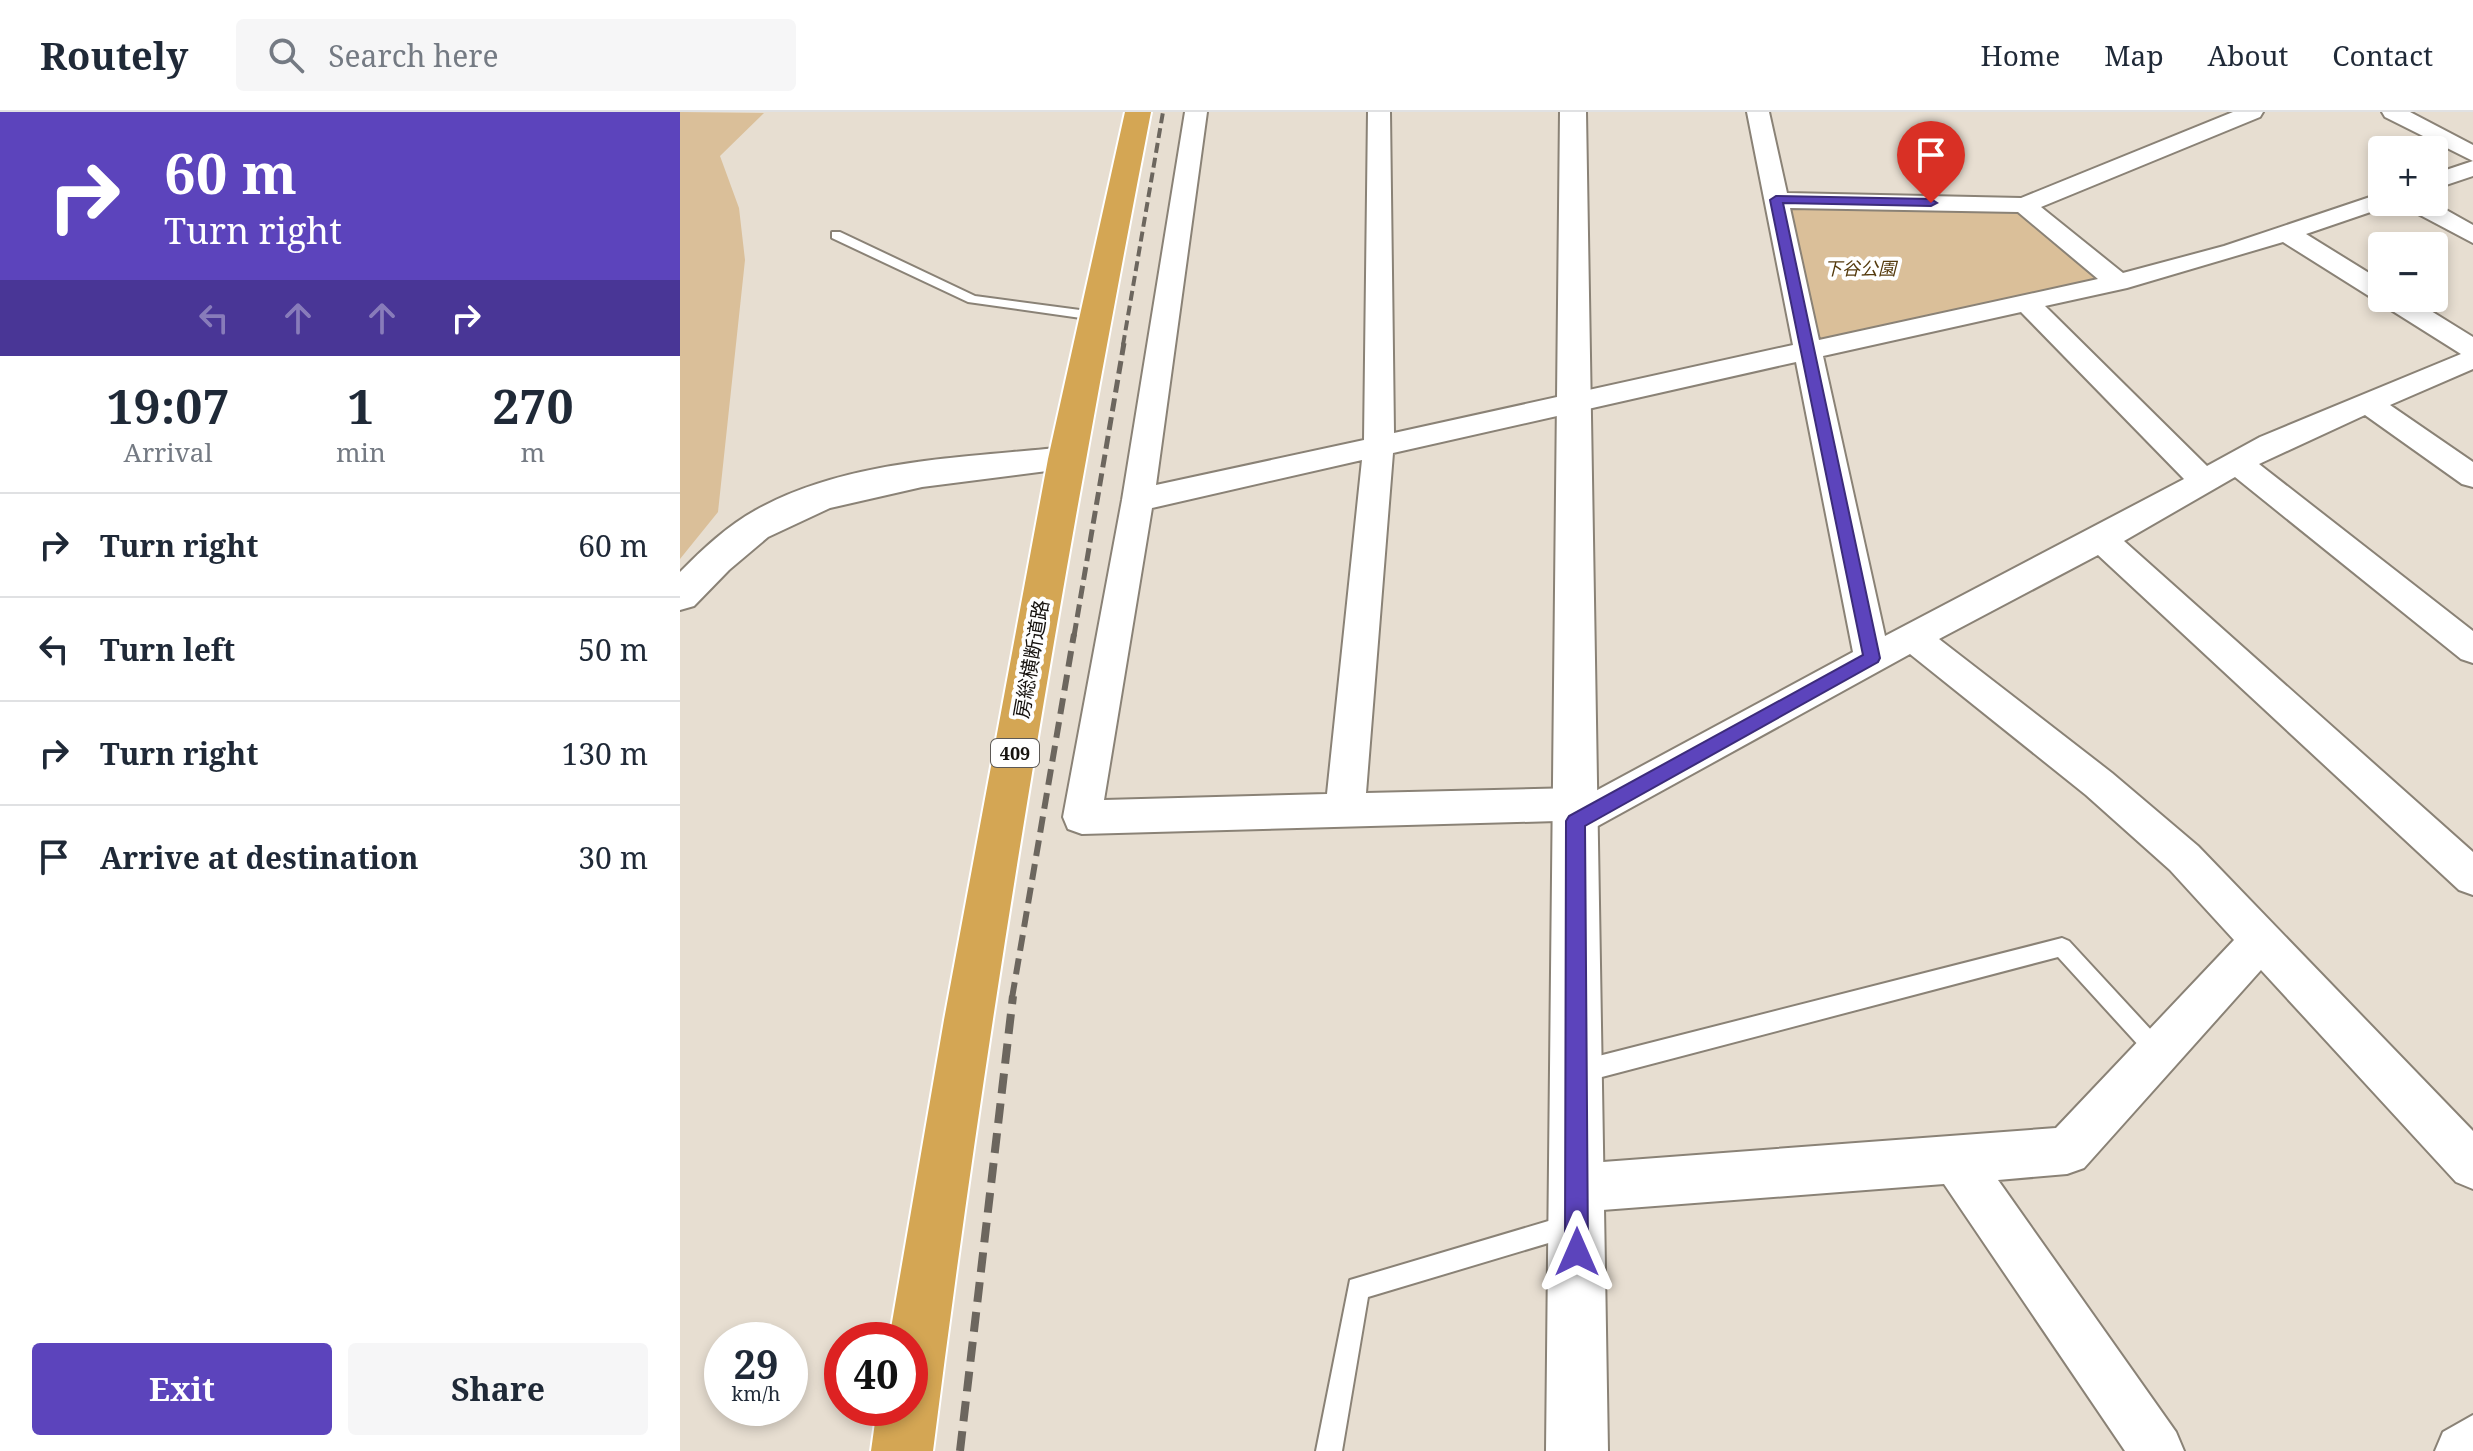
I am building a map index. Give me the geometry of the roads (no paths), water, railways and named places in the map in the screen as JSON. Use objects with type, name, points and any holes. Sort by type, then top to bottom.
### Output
[{"type":"highway","name":"房総横断道路","points":[[922,1322],[969,1020],[1066,459],[1138,112]]},
{"type":"highway","points":[[902,1451],[905,1426]]},
{"type":"street","points":[[1196,112],[1138,500],[1082,817],[1345,810],[1576,812],[2101,539],[2271,444],[2473,359]]},
{"type":"street","points":[[1345,810],[1379,446],[1379,112]]},
{"type":"street","points":[[1573,112],[1577,1451]]},
{"type":"street","points":[[1758,112],[1872,658]]},
{"type":"street","points":[[1776,200],[2024,205],[2252,112]]},
{"type":"street","points":[[2393,112],[2473,154]]},
{"type":"street","points":[[2448,177],[2473,168]]},
{"type":"street","points":[[2024,205],[2118,282]]},
{"type":"street","points":[[1138,500],[2118,282],[2233,251],[2368,205]]},
{"type":"street","points":[[2439,216],[2473,235]]},
{"type":"street","points":[[2286,233],[2368,283]]},
{"type":"street","points":[[2026,302],[2204,481]]},
{"type":"street","points":[[2414,312],[2473,349]]},
{"type":"street","points":[[2367,403],[2473,477]]},
{"type":"street","points":[[680,596],[738,541],[781,513],[817,498],[857,485],[1066,459]]},
{"type":"street","points":[[2237,463],[2473,650]]},
{"type":"street","points":[[2101,539],[2473,877]]},
{"type":"street","points":[[1912,637],[2099,784],[2163,840],[2473,1165]]},
{"type":"street","points":[[1576,1206],[1956,1160],[2067,1151],[2261,940]]},
{"type":"street","points":[[1956,1160],[2157,1451]]},
{"type":"street","points":[[2462,1451],[2473,1442]]},
{"type":"lane","points":[[836,235],[972,299],[1095,316]]},
{"type":"lane","points":[[1576,1073],[2062,947],[2158,1052]]},
{"type":"lane","points":[[1329,1451],[1358,1288],[1576,1206]]},
{"type":"railway","points":[[1123,345],[1163,112]]},
{"type":"railway","points":[[1074,636],[1124,343]]},
{"type":"railway","points":[[1012,998],[1074,634]]},
{"type":"railway","points":[[960,1451],[1013,996]]},
{"type":"park label","name":"下谷公園","points":[[1860,268]]}]
